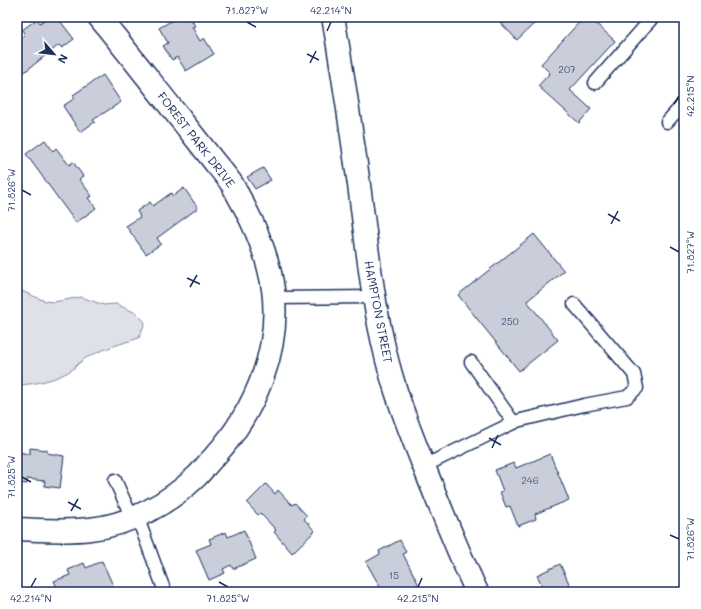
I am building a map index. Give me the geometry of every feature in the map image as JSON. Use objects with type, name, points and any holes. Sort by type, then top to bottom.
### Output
[{"type":"street","name":"HAMPTON STREET","points":[[333,17],[344,81],[374,298],[382,342],[400,405],[462,560],[477,592]]},
{"type":"street","name":"FOREST PARK DRIVE","points":[[17,529],[48,531],[91,529],[111,525],[134,517],[160,504],[179,491],[196,476],[226,444],[238,427],[256,394],[268,360],[272,340],[275,319],[275,298],[272,278],[260,238],[251,219],[232,184],[103,18]]},
{"type":"lane","points":[[595,83],[653,17]]},
{"type":"lane","points":[[667,122],[684,103]]},
{"type":"lane","points":[[275,298],[374,298]]},
{"type":"lane","points":[[424,466],[514,423],[584,405],[627,397],[637,388],[634,374],[574,304]]},
{"type":"lane","points":[[471,362],[514,423]]},
{"type":"lane","points":[[115,480],[134,517],[165,592]]},
{"type":"shaded area","points":[[17,289],[45,301],[54,302],[81,297],[104,305],[116,304],[136,313],[145,322],[139,338],[96,353],[84,359],[70,371],[58,377],[39,383],[19,385],[17,383]]},
{"type":"building","points":[[48,17],[57,17],[74,39],[62,48],[59,45],[18,77],[17,41],[25,35],[22,30],[37,19],[40,23]]},
{"type":"building","points":[[178,17],[190,17],[195,26],[192,27],[200,41],[204,38],[214,54],[186,71],[177,57],[172,60],[163,46],[168,43],[159,28]]},
{"type":"building","points":[[495,17],[541,17],[517,40]]},
{"type":"building","points":[[584,17],[589,17],[615,41],[570,90],[591,109],[579,123],[538,86],[550,73],[541,64]]},
{"type":"building","points":[[103,75],[121,102],[93,120],[95,122],[80,132],[63,106],[75,98],[73,95]]},
{"type":"building","points":[[45,140],[53,151],[56,148],[69,165],[73,162],[83,176],[79,179],[92,196],[88,198],[96,208],[76,223],[26,154]]},
{"type":"building","points":[[263,168],[271,180],[255,189],[247,177]]},
{"type":"building","points":[[184,188],[198,208],[157,238],[161,244],[146,254],[126,226],[140,217],[137,211],[150,202],[153,206],[171,193],[173,196]]},
{"type":"building","points":[[534,234],[564,271],[527,301],[558,340],[519,371],[458,295]]},
{"type":"building","points":[[30,448],[47,450],[47,453],[64,456],[60,488],[44,486],[45,481],[27,479],[27,484],[17,483],[17,452],[30,454]]},
{"type":"building","points":[[550,454],[569,500],[535,514],[536,519],[518,526],[510,506],[506,507],[500,492],[503,491],[495,470],[514,463],[516,468]]},
{"type":"building","points":[[266,484],[275,494],[278,490],[292,505],[295,503],[307,516],[304,519],[315,531],[292,553],[274,532],[276,530],[260,513],[258,515],[247,503]]},
{"type":"building","points":[[244,530],[256,559],[233,569],[231,565],[223,569],[225,573],[209,580],[196,550],[211,544],[209,539],[226,532],[228,537]]},
{"type":"building","points":[[400,540],[406,552],[403,554],[421,589],[415,592],[383,592],[366,562],[380,554],[379,551]]},
{"type":"building","points":[[102,561],[115,590],[109,592],[59,592],[54,581],[70,575],[68,570],[84,563],[86,568]]},
{"type":"building","points":[[560,564],[573,592],[545,592],[537,575]]}]
